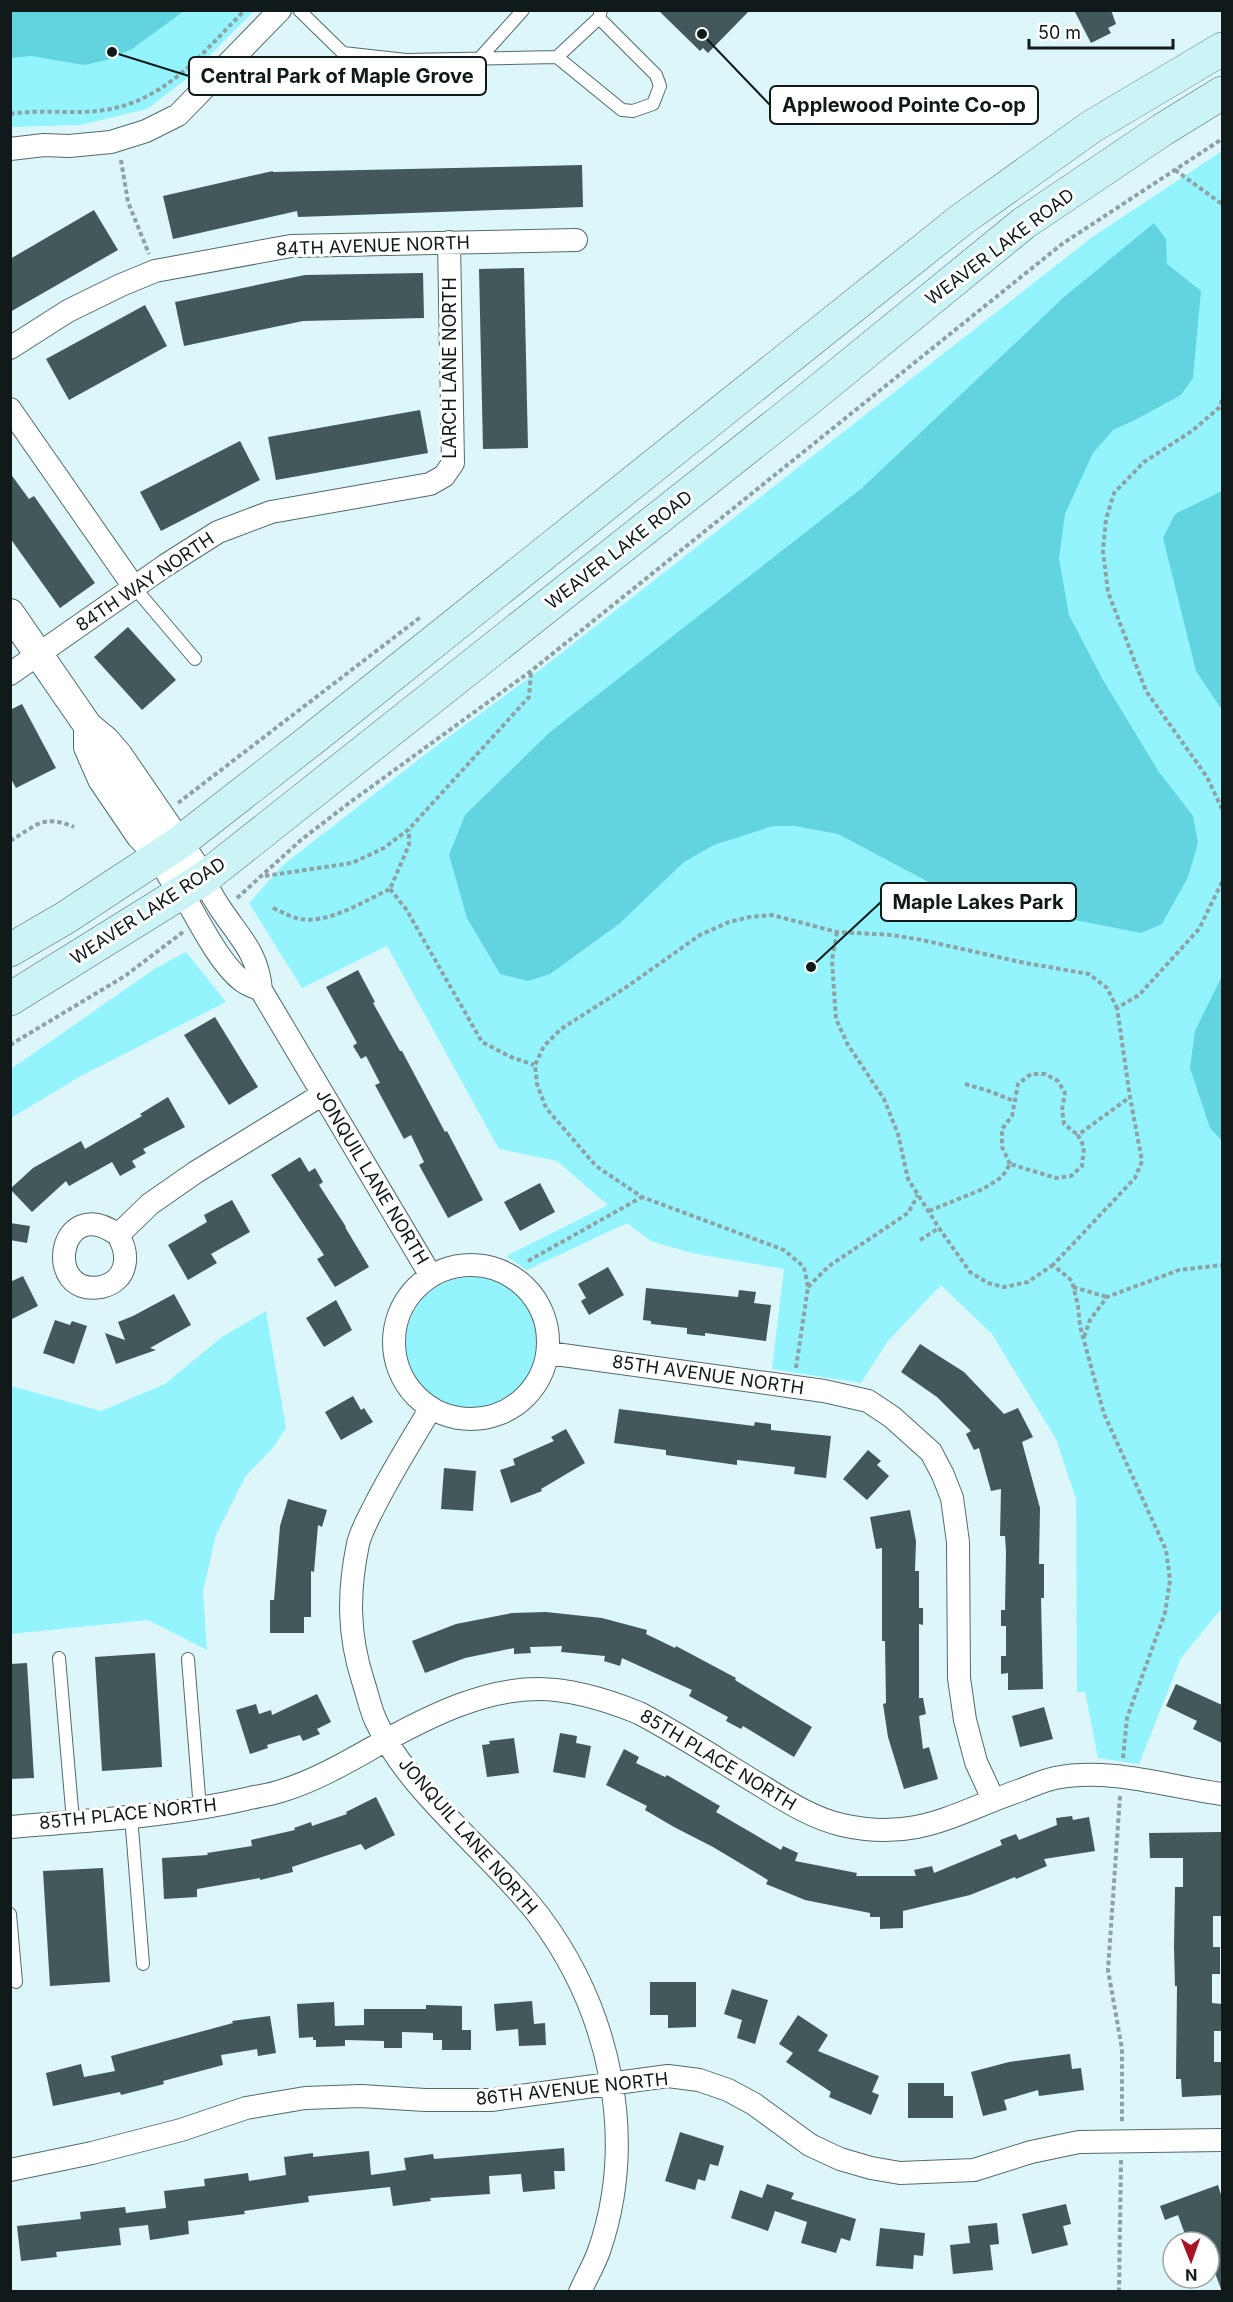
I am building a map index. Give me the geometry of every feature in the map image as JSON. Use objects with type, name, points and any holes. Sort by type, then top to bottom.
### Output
[{"type":"main road","points":[[10,950],[65,918],[169,849],[311,740],[961,220],[1091,127],[1222,49]]},
{"type":"main road","name":"WEAVER LAKE ROAD","points":[[10,999],[192,885],[806,401],[1024,224],[1162,130],[1222,93]]},
{"type":"street","points":[[10,149],[111,142],[146,131],[178,115],[280,10]]},
{"type":"street","name":"84TH AVENUE NORTH","points":[[10,348],[68,311],[121,285],[155,272],[291,246],[576,240]]},
{"type":"street","name":"LARCH LANE NORTH","points":[[430,484],[444,476],[453,463],[450,242]]},
{"type":"street","points":[[10,408],[134,587]]},
{"type":"street","name":"84TH WAY NORTH","points":[[10,674],[134,587],[218,532],[271,512],[430,484]]},
{"type":"street","name":"JONQUIL LANE NORTH","points":[[10,613],[88,726],[105,740],[117,755],[169,849],[192,885],[200,924],[229,968],[244,982],[261,990],[431,1276],[411,1294],[398,1316],[394,1342],[398,1368],[411,1391],[430,1408],[389,1479],[359,1541],[350,1600],[356,1657],[374,1716],[386,1740],[422,1787],[524,1898],[555,1939],[575,1972],[602,2037],[612,2083],[617,2134],[612,2201],[599,2253],[580,2292]]},
{"type":"street","points":[[118,1235],[150,1204],[196,1172],[323,1094]]},
{"type":"street","points":[[430,1408],[454,1418],[480,1419],[504,1412],[525,1398],[540,1377],[548,1353],[548,1333],[543,1313],[533,1295],[502,1272],[466,1265],[431,1276]]},
{"type":"street","name":"85TH AVENUE NORTH","points":[[548,1353],[793,1386],[868,1401],[892,1417],[931,1452],[952,1498],[958,1542],[959,1678],[970,1745],[993,1799]]},
{"type":"street","name":"85TH PLACE NORTH","points":[[10,1827],[200,1809],[282,1791],[328,1771],[420,1722],[500,1693],[537,1689],[577,1694],[613,1702],[639,1713],[808,1814],[841,1825],[893,1831],[926,1827],[951,1819],[993,1799],[1054,1778],[1091,1774],[1222,1794]]},
{"type":"street","name":"86TH AVENUE NORTH","points":[[10,2170],[92,2153],[181,2130],[246,2108],[305,2098],[362,2096],[425,2100],[491,2100],[668,2076],[709,2083],[728,2090],[754,2104],[810,2145],[840,2159],[900,2173],[974,2170],[1031,2152],[1079,2142],[1222,2140]]},
{"type":"lane","points":[[299,10],[343,53],[406,60],[557,57],[622,110],[633,111],[653,104],[660,86],[656,75],[600,14],[557,57]]},
{"type":"lane","points":[[479,59],[523,10]]},
{"type":"lane","points":[[134,587],[195,659]]},
{"type":"lane","points":[[59,1658],[73,1821]]},
{"type":"lane","points":[[188,1659],[200,1809]]},
{"type":"lane","points":[[131,1816],[143,1964]]},
{"type":"lane","points":[[10,1914],[16,1982]]},
{"type":"path","points":[[10,114],[97,111],[125,106],[175,81],[245,10]]},
{"type":"path","points":[[233,903],[301,840],[531,671],[1062,244],[1222,139]]},
{"type":"path","points":[[121,160],[128,202],[155,272]]},
{"type":"path","points":[[1175,170],[1222,204]]},
{"type":"path","points":[[1222,400],[1220,406],[1192,431],[1144,462],[1114,493],[1106,519],[1103,551],[1108,592],[1146,691],[1207,777],[1222,809]]},
{"type":"path","points":[[263,876],[352,863],[384,848],[409,830],[529,697],[531,671]]},
{"type":"path","points":[[10,841],[47,820],[57,820],[74,827]]},
{"type":"path","points":[[273,908],[300,919],[317,918],[332,915],[390,890],[409,845],[409,830]]},
{"type":"path","points":[[1117,1008],[1139,995],[1199,929],[1222,882]]},
{"type":"path","points":[[390,890],[406,909],[482,1042],[511,1057],[534,1065]]},
{"type":"path","points":[[793,1386],[808,1287],[804,1267],[784,1250],[642,1197],[596,1166],[546,1108],[537,1084],[534,1065],[544,1046],[561,1029],[625,988],[700,935],[729,922],[772,915],[837,932],[912,939],[1089,974],[1107,988],[1117,1008],[1142,1161],[1135,1178],[1053,1265],[1028,1282],[1004,1287],[988,1283],[970,1272],[908,1179],[898,1134],[884,1099],[848,1045],[836,1019],[832,960],[837,932]]},
{"type":"path","points":[[10,1045],[125,976],[188,929]]},
{"type":"path","points":[[1031,1074],[1045,1074],[1058,1081],[1065,1093],[1062,1110],[1064,1124],[1078,1135],[1084,1147],[1082,1166],[1071,1176],[1056,1178],[1010,1164],[1002,1147],[1002,1129],[1012,1116],[1018,1084],[1031,1074]]},
{"type":"path","points":[[965,1084],[1014,1101]]},
{"type":"path","points":[[1078,1135],[1130,1097]]},
{"type":"path","points":[[928,1211],[982,1189],[1002,1177],[1010,1164]]},
{"type":"path","points":[[808,1287],[829,1266],[908,1213],[918,1195]]},
{"type":"path","points":[[528,1261],[642,1197]]},
{"type":"path","points":[[920,1240],[939,1228]]},
{"type":"path","points":[[1053,1265],[1072,1281],[1084,1341],[1104,1414],[1166,1550],[1170,1580],[1165,1613],[1128,1718],[1121,1778],[1108,1970],[1122,2049],[1119,2292]]},
{"type":"path","points":[[1084,1341],[1090,1320],[1107,1298],[1179,1270],[1222,1265]]},
{"type":"path","points":[[1073,1286],[1107,1298]]},
{"type":"shaded area","points":[[10,11],[254,11],[185,80],[147,109],[80,125],[11,127]]},
{"type":"shaded area","points":[[10,11],[184,11],[132,49],[107,60],[84,65],[31,56],[11,58]]},
{"type":"shaded area","points":[[1222,151],[1222,1608],[1181,1658],[1139,1764],[1098,1758],[1085,1692],[1077,1692],[1076,1499],[1056,1439],[992,1334],[941,1285],[888,1341],[861,1383],[772,1369],[784,1269],[692,1253],[651,1241],[627,1223],[527,1270],[506,1256],[608,1205],[557,1161],[499,1149],[387,946],[302,988],[249,903],[283,865],[431,750],[541,669],[1091,238]]},
{"type":"shaded area","points":[[1154,223],[1166,239],[1167,264],[1201,291],[1193,378],[1181,395],[1113,430],[1093,453],[1065,514],[1059,559],[1069,615],[1103,680],[1159,772],[1193,816],[1198,843],[1188,877],[1162,924],[1141,933],[963,898],[948,904],[938,887],[838,834],[795,826],[773,826],[714,845],[684,862],[619,924],[550,974],[528,981],[500,974],[467,918],[449,855],[465,815],[550,732],[862,488],[1064,297]]},
{"type":"shaded area","points":[[1222,491],[1222,710],[1196,671],[1163,538],[1175,514]]},
{"type":"shaded area","points":[[186,952],[226,1002],[79,1077],[11,1118],[11,1069],[156,968]]},
{"type":"shaded area","points":[[1222,976],[1222,1141],[1210,1128],[1190,1068],[1195,1031]]},
{"type":"shaded area","points":[[472,1277],[497,1282],[519,1296],[533,1318],[538,1343],[533,1368],[519,1390],[497,1404],[472,1409],[447,1404],[425,1390],[411,1368],[406,1343],[411,1318],[425,1296],[447,1282]]},
{"type":"shaded area","points":[[266,1311],[286,1428],[272,1449],[245,1477],[216,1535],[203,1591],[207,1650],[148,1620],[11,1634],[11,1386],[101,1411],[165,1384],[222,1337]]},
{"type":"building","points":[[658,10],[750,10],[708,53],[703,48],[700,51]]},
{"type":"building","points":[[1074,10],[1111,10],[1116,24],[1108,28],[1111,33],[1091,43]]},
{"type":"building","points":[[582,165],[583,207],[298,217],[297,211],[173,239],[163,196],[273,171]]},
{"type":"building","points":[[94,210],[118,250],[10,312],[10,259]]},
{"type":"building","points":[[524,268],[528,448],[483,449],[479,269]]},
{"type":"building","points":[[423,273],[424,318],[303,321],[184,346],[175,302],[305,275]]},
{"type":"building","points":[[145,305],[167,346],[69,400],[46,359]]},
{"type":"building","points":[[420,410],[428,453],[276,480],[268,437]]},
{"type":"building","points":[[240,441],[260,480],[161,531],[140,492]]},
{"type":"building","points":[[10,473],[29,499],[34,496],[95,583],[60,608],[10,538]]},
{"type":"building","points":[[128,627],[176,680],[142,710],[94,657]]},
{"type":"building","points":[[22,704],[56,768],[16,788],[10,777],[10,710]]},
{"type":"building","points":[[358,970],[375,1002],[373,1003],[402,1051],[445,1132],[447,1131],[483,1200],[448,1218],[419,1165],[424,1162],[411,1135],[404,1139],[375,1085],[380,1083],[366,1056],[361,1059],[353,1046],[357,1043],[326,987]]},
{"type":"building","points":[[215,1017],[258,1087],[229,1105],[184,1035]]},
{"type":"building","points":[[168,1097],[185,1127],[143,1149],[146,1153],[132,1161],[136,1167],[120,1176],[112,1162],[69,1186],[66,1181],[32,1212],[10,1189],[33,1168],[81,1141],[85,1149],[142,1116],[140,1114]]},
{"type":"building","points":[[300,1157],[309,1172],[315,1168],[323,1182],[319,1185],[369,1267],[335,1287],[317,1259],[324,1255],[271,1175]]},
{"type":"building","points":[[540,1183],[555,1212],[520,1231],[504,1202]]},
{"type":"building","points":[[232,1200],[250,1232],[211,1254],[217,1263],[188,1280],[168,1245],[207,1222],[204,1215]]},
{"type":"building","points":[[10,1223],[30,1226],[27,1243],[10,1240]]},
{"type":"building","points":[[608,1267],[624,1295],[589,1315],[581,1301],[586,1298],[578,1284]]},
{"type":"building","points":[[23,1276],[38,1306],[10,1320],[10,1282]]},
{"type":"building","points":[[646,1288],[738,1297],[739,1290],[756,1292],[754,1303],[771,1305],[766,1341],[705,1333],[705,1336],[687,1334],[687,1328],[651,1324],[651,1321],[643,1320]]},
{"type":"building","points":[[174,1294],[191,1325],[150,1348],[156,1350],[116,1364],[105,1333],[125,1340],[118,1322]]},
{"type":"building","points":[[336,1300],[352,1330],[324,1347],[306,1318]]},
{"type":"building","points":[[55,1320],[70,1325],[72,1321],[87,1326],[74,1364],[43,1353]]},
{"type":"building","points":[[920,1344],[964,1372],[1004,1414],[1018,1408],[1033,1437],[1022,1442],[1040,1508],[1039,1564],[1044,1564],[1044,1598],[1041,1598],[1043,1689],[1008,1690],[1008,1673],[1001,1674],[1001,1656],[1006,1656],[1006,1626],[1001,1626],[1001,1610],[1005,1610],[1006,1552],[1005,1536],[1000,1536],[1001,1489],[991,1491],[979,1448],[974,1450],[966,1434],[971,1431],[937,1397],[901,1372]]},
{"type":"building","points":[[353,1396],[361,1410],[364,1408],[373,1422],[341,1440],[325,1412]]},
{"type":"building","points":[[619,1409],[754,1426],[755,1422],[771,1424],[771,1430],[831,1436],[826,1478],[794,1474],[795,1467],[737,1460],[737,1465],[666,1455],[666,1450],[614,1443]]},
{"type":"building","points":[[566,1429],[585,1463],[541,1489],[542,1491],[511,1503],[500,1470],[515,1465],[513,1459],[554,1441],[551,1437]]},
{"type":"building","points":[[868,1450],[881,1461],[877,1465],[889,1476],[867,1500],[843,1479]]},
{"type":"building","points":[[444,1468],[476,1471],[473,1511],[441,1509]]},
{"type":"building","points":[[288,1499],[327,1510],[322,1527],[318,1525],[314,1572],[311,1571],[311,1617],[304,1617],[304,1633],[270,1633],[270,1600],[274,1600],[280,1526]]},
{"type":"building","points":[[910,1510],[916,1541],[915,1571],[919,1571],[919,1608],[923,1608],[923,1625],[919,1624],[919,1698],[923,1698],[926,1714],[919,1716],[923,1749],[929,1747],[938,1779],[904,1789],[888,1737],[883,1704],[886,1703],[885,1641],[882,1641],[882,1548],[876,1549],[870,1517]]},
{"type":"building","points":[[546,1612],[602,1618],[647,1630],[646,1634],[675,1648],[676,1646],[736,1678],[735,1680],[812,1727],[794,1757],[743,1726],[741,1729],[726,1721],[728,1717],[689,1696],[692,1690],[622,1658],[620,1666],[604,1661],[605,1656],[561,1652],[562,1646],[530,1647],[531,1653],[514,1654],[514,1648],[465,1658],[425,1673],[412,1641],[456,1624],[512,1613]]},
{"type":"building","points":[[155,1653],[162,1767],[102,1771],[95,1657]]},
{"type":"building","points":[[27,1663],[34,1778],[10,1779],[10,1664]]},
{"type":"building","points":[[1176,1684],[1222,1705],[1222,1743],[1193,1729],[1197,1721],[1166,1706]]},
{"type":"building","points":[[317,1694],[331,1722],[317,1729],[320,1734],[303,1741],[300,1735],[267,1745],[268,1748],[250,1754],[236,1710],[256,1704],[259,1714],[271,1710],[272,1715]]},
{"type":"building","points":[[1044,1707],[1053,1739],[1020,1747],[1012,1716]]},
{"type":"building","points":[[560,1733],[577,1736],[576,1743],[591,1746],[585,1778],[553,1772]]},
{"type":"building","points":[[514,1738],[519,1773],[487,1777],[482,1745],[490,1744],[489,1741]]},
{"type":"building","points":[[624,1749],[639,1757],[636,1763],[665,1777],[667,1775],[720,1806],[716,1812],[781,1850],[783,1846],[798,1853],[795,1861],[857,1873],[856,1876],[916,1876],[914,1870],[932,1866],[934,1873],[1002,1845],[1000,1840],[1016,1834],[1019,1840],[1057,1825],[1056,1818],[1072,1816],[1073,1820],[1089,1817],[1095,1851],[1044,1859],[1047,1866],[1016,1879],[1015,1877],[970,1895],[903,1911],[903,1928],[880,1929],[880,1917],[870,1917],[870,1913],[805,1900],[766,1884],[768,1880],[645,1810],[647,1806],[606,1785]]},
{"type":"building","points":[[376,1797],[395,1835],[365,1850],[361,1844],[292,1867],[293,1872],[260,1880],[260,1878],[197,1889],[197,1897],[164,1899],[162,1858],[208,1855],[207,1853],[252,1846],[251,1840],[295,1830],[294,1828],[311,1822],[312,1826],[347,1814],[346,1812]]},
{"type":"building","points":[[1222,1832],[1222,1916],[1213,1916],[1213,1947],[1220,1947],[1220,1974],[1212,1974],[1212,2003],[1222,2004],[1222,2031],[1214,2031],[1214,2062],[1222,2062],[1222,2095],[1182,2097],[1181,2079],[1176,2079],[1177,1986],[1175,1986],[1174,1947],[1175,1887],[1183,1887],[1183,1858],[1150,1858],[1149,1833]]},
{"type":"building","points":[[103,1868],[110,1982],[50,1986],[43,1871]]},
{"type":"building","points":[[650,1982],[696,1982],[696,2027],[668,2028],[668,2015],[650,2015]]},
{"type":"building","points":[[732,1989],[768,2000],[755,2044],[737,2038],[742,2020],[724,2014]]},
{"type":"building","points":[[532,2001],[534,2024],[545,2023],[546,2045],[519,2046],[518,2029],[496,2031],[494,2004]]},
{"type":"building","points":[[334,2002],[335,2026],[364,2025],[364,2009],[426,2009],[426,2005],[462,2006],[462,2030],[471,2030],[471,2050],[442,2050],[442,2040],[433,2040],[433,2033],[402,2032],[402,2048],[384,2048],[384,2041],[345,2040],[345,2046],[316,2047],[316,2040],[313,2040],[313,2037],[299,2038],[297,2004]]},
{"type":"building","points":[[798,2015],[828,2035],[818,2051],[879,2076],[872,2092],[879,2095],[871,2115],[829,2097],[831,2092],[786,2062],[793,2053],[779,2044]]},
{"type":"building","points":[[270,2016],[276,2053],[258,2056],[257,2049],[221,2055],[223,2065],[163,2081],[164,2084],[121,2095],[120,2092],[53,2106],[46,2073],[81,2064],[84,2077],[115,2071],[111,2056],[233,2023],[232,2021]]},
{"type":"building","points":[[1070,2054],[1072,2069],[1081,2068],[1084,2090],[1039,2096],[1038,2090],[1004,2100],[1007,2110],[983,2116],[971,2072],[1009,2062]]},
{"type":"building","points":[[908,2083],[944,2083],[944,2096],[953,2096],[953,2118],[908,2118]]},
{"type":"building","points":[[680,2132],[724,2146],[718,2166],[710,2164],[705,2181],[698,2179],[695,2190],[665,2181]]},
{"type":"building","points":[[564,2148],[565,2171],[554,2171],[555,2189],[523,2192],[521,2174],[489,2176],[490,2194],[430,2198],[431,2201],[393,2206],[390,2187],[308,2196],[309,2202],[244,2211],[245,2214],[188,2221],[189,2234],[150,2240],[148,2225],[119,2228],[121,2245],[56,2252],[57,2257],[21,2261],[17,2226],[81,2219],[80,2212],[125,2207],[126,2213],[166,2208],[164,2191],[205,2186],[204,2179],[248,2173],[249,2181],[286,2175],[284,2157],[313,2153],[313,2157],[369,2151],[371,2175],[406,2170],[404,2158],[433,2154],[434,2159]]},
{"type":"building","points":[[767,2184],[794,2193],[791,2199],[856,2219],[850,2241],[841,2238],[836,2253],[801,2243],[807,2222],[775,2211],[768,2231],[731,2218],[740,2190],[762,2198]]},
{"type":"building","points":[[1218,2185],[1222,2198],[1221,2289],[1221,2230],[1183,2230],[1178,2215],[1165,2220],[1160,2206]]},
{"type":"building","points":[[1066,2204],[1071,2224],[1063,2226],[1068,2245],[1032,2254],[1022,2214]]},
{"type":"building","points":[[997,2223],[999,2244],[990,2245],[993,2270],[953,2274],[950,2245],[970,2243],[968,2226]]},
{"type":"building","points":[[880,2228],[925,2233],[923,2256],[914,2255],[913,2269],[876,2266]]},
{"type":"place","name":"Applewood Pointe Co-op","points":[[702,34]]},
{"type":"place","name":"Central Park of Maple Grove","points":[[112,52]]},
{"type":"place","name":"Maple Lakes Park","points":[[811,967]]}]
